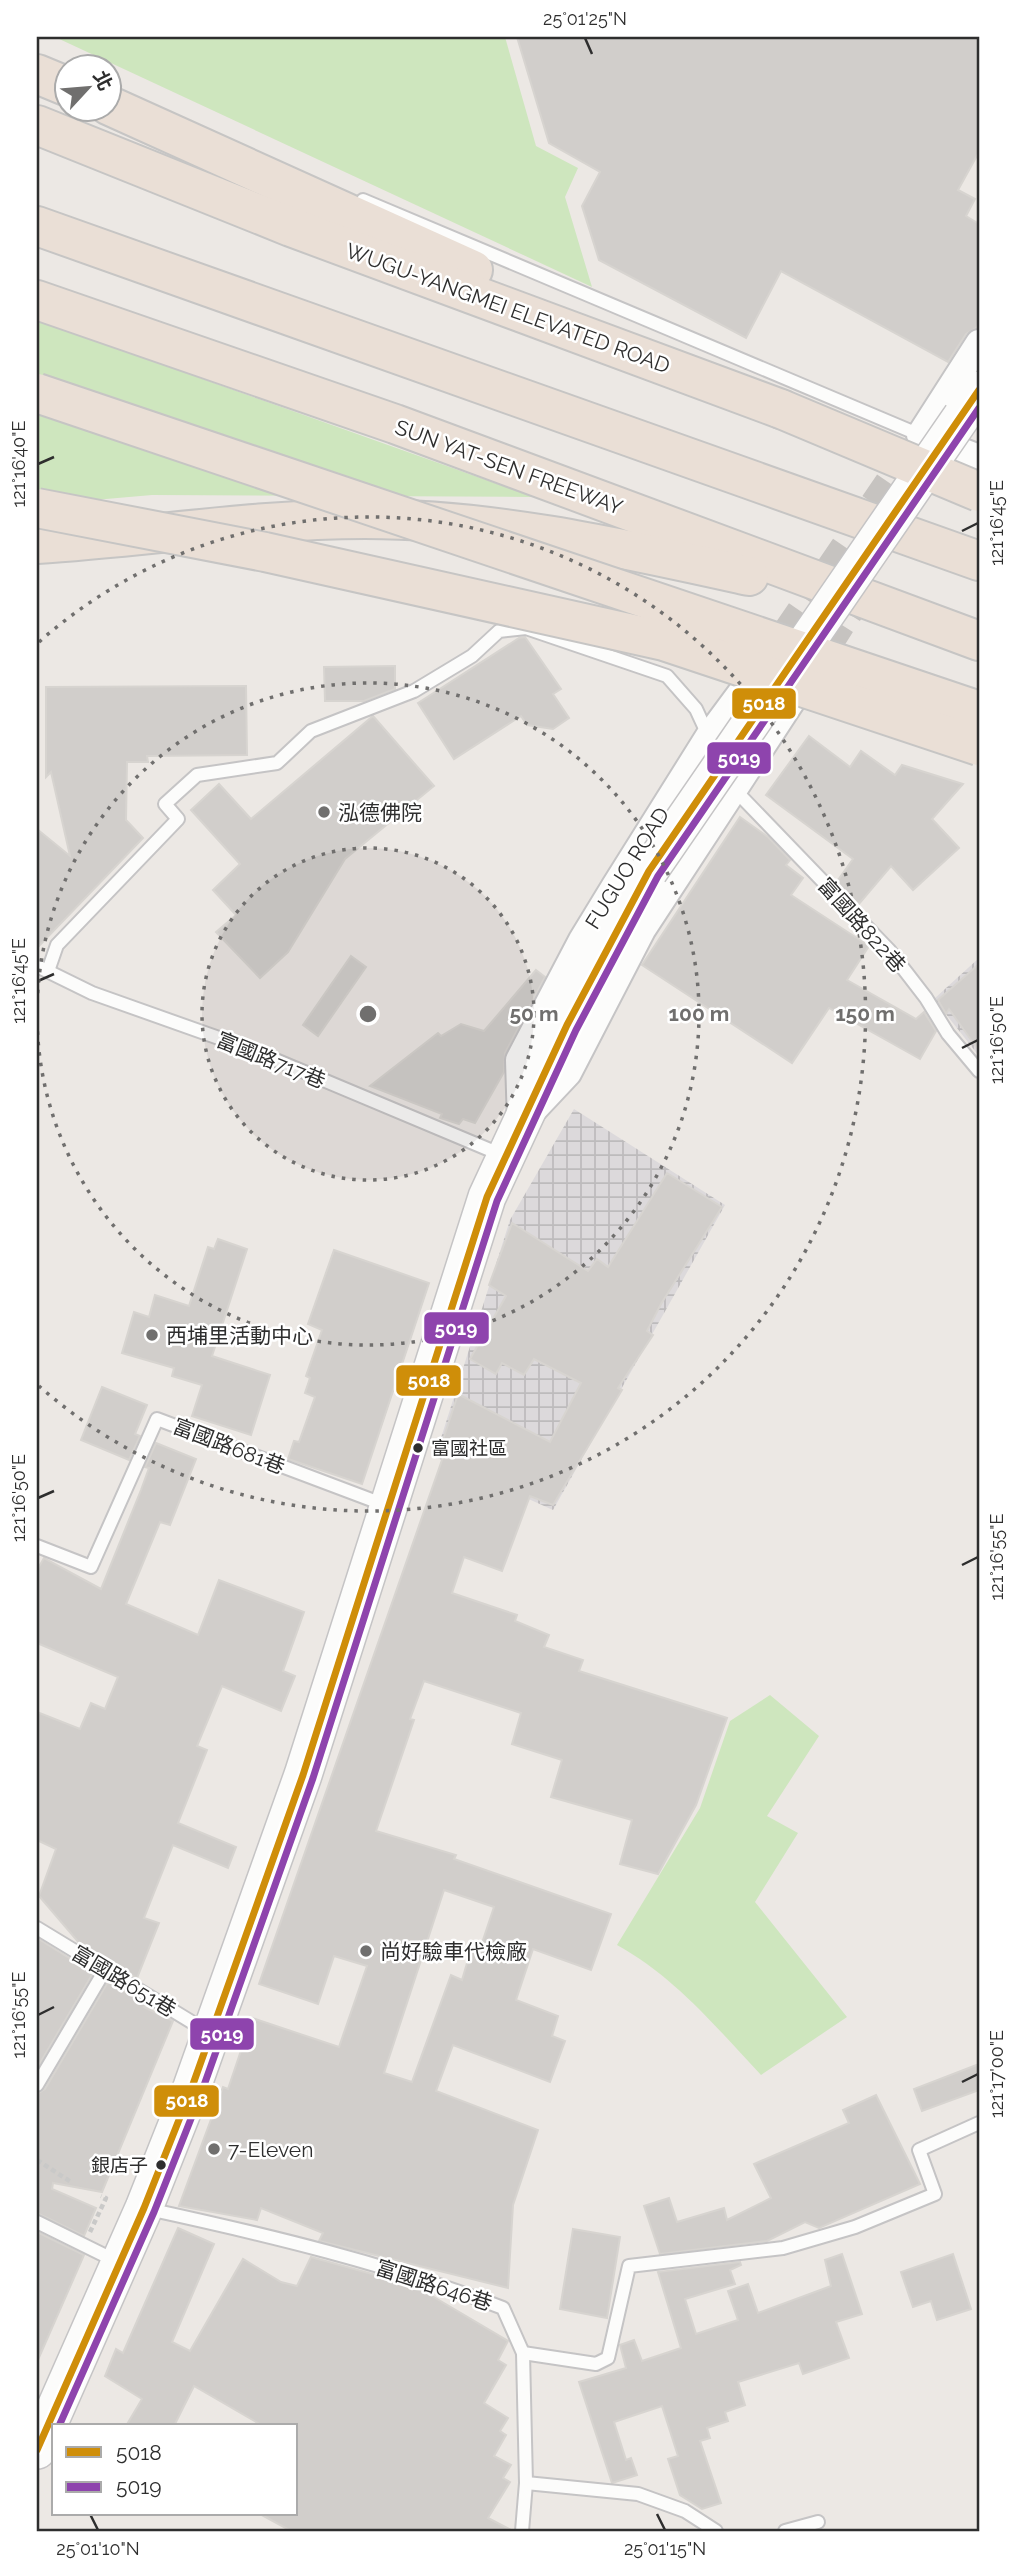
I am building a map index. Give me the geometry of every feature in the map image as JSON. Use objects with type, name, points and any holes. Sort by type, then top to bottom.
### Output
[{"type":"highway","points":[[122,111],[781,409]]},
{"type":"highway","name":"WUGU-YANGMEI ELEVATED ROAD","points":[[37,125],[303,232],[781,409],[979,492]]},
{"type":"highway","points":[[37,200],[746,476]]},
{"type":"highway","points":[[37,226],[746,476],[979,562]]},
{"type":"highway","name":"SUN YAT-SEN FREEWAY","points":[[37,300],[395,424],[979,641]]},
{"type":"highway","points":[[37,393],[979,711]]},
{"type":"highway","points":[[37,508],[265,552],[664,641],[979,746]]},
{"type":"highway","points":[[37,544],[256,522],[368,519],[501,527],[586,540],[894,609]]},
{"type":"street","points":[[920,435],[979,343]]},
{"type":"street","points":[[920,435],[968,416],[979,458]]},
{"type":"street","name":"FUGUO ROAD","points":[[37,2450],[144,2208],[211,2034],[303,1775],[486,1197],[607,945],[649,871],[968,416]]},
{"type":"street","name":"FUGUO ROAD","points":[[521,1123],[519,1060],[582,940],[709,736],[785,632]]},
{"type":"street","name":"FUGUO ROAD","points":[[521,1123],[568,1073],[642,930],[828,648]]},
{"type":"street","points":[[749,682],[790,702],[979,766]]},
{"type":"lane","points":[[346,192],[920,435]]},
{"type":"lane","name":"富國路822巷","points":[[42,968],[57,944],[178,819],[165,804],[197,775],[277,763],[311,731],[414,691],[472,656],[499,631],[526,628],[667,676],[696,709],[733,789],[889,950],[926,998],[948,1034],[979,1070]]},
{"type":"lane","name":"富國路717巷","points":[[42,968],[92,993],[247,1048],[505,1157]]},
{"type":"lane","name":"富國路681巷","points":[[37,1546],[91,1567],[157,1419],[388,1506]]},
{"type":"lane","name":"富國路651巷","points":[[37,1928],[211,2034]]},
{"type":"lane","points":[[37,2085],[105,1970]]},
{"type":"lane","points":[[523,2353],[596,2364],[608,2358],[629,2266],[783,2248],[855,2227],[935,2194],[919,2150],[979,2123]]},
{"type":"lane","name":"富國路646巷","points":[[144,2208],[238,2229],[435,2282],[503,2308],[523,2353],[526,2483],[522,2531]]},
{"type":"lane","points":[[37,2222],[118,2262]]},
{"type":"lane","points":[[526,2483],[638,2494],[685,2511],[716,2531]]},
{"type":"lane","points":[[785,2531],[818,2522]]},
{"type":"path","points":[[37,2160],[71,2182]]},
{"type":"path","points":[[84,2245],[103,2197]]},
{"type":"shaded area","points":[[979,958],[979,1056],[934,999]]},
{"type":"shaded area","points":[[574,1109],[725,1205],[553,1510],[435,1457],[510,1220]]},
{"type":"green space","points":[[55,37],[505,37],[536,146],[578,168],[565,197],[592,287],[122,68],[122,52],[87,52]]},
{"type":"green space","points":[[37,320],[534,497],[152,495],[37,505]]},
{"type":"green space","points":[[770,1695],[819,1736],[767,1816],[798,1833],[755,1902],[847,2017],[761,2075],[676,1988],[658,1972],[617,1945],[700,1808],[730,1721]]},
{"type":"building","points":[[517,37],[979,37],[979,152],[958,190],[975,199],[966,216],[979,224],[979,323],[976,328],[966,334],[948,362],[781,271],[746,338],[599,260],[582,206],[600,172],[549,143]]},
{"type":"building","points":[[525,637],[561,689],[553,694],[569,718],[553,729],[527,725],[521,716],[454,759],[418,703],[519,638]]},
{"type":"building","points":[[395,666],[395,689],[364,701],[325,701],[324,667]]},
{"type":"building","points":[[246,686],[247,755],[147,756],[148,762],[127,762],[126,820],[143,838],[37,948],[37,829],[70,856],[51,772],[46,777],[46,687]]},
{"type":"building","points":[[373,716],[434,786],[345,859],[288,952],[260,978],[216,932],[236,915],[213,890],[240,864],[191,810],[219,784],[251,819]]},
{"type":"building","points":[[809,736],[850,767],[861,751],[895,775],[902,765],[963,784],[932,819],[959,848],[913,890],[891,866],[858,905],[836,883],[853,859],[766,795]]},
{"type":"building","points":[[740,817],[768,837],[790,860],[786,865],[803,878],[791,895],[869,946],[847,980],[916,1019],[924,1012],[936,1031],[920,1059],[829,1008],[792,1063],[642,965]]},
{"type":"building","points":[[351,956],[366,967],[318,1036],[303,1025]]},
{"type":"building","points":[[979,964],[979,1051],[949,1009],[946,1014],[938,1000]]},
{"type":"building","points":[[536,970],[545,977],[505,1053],[504,1072],[475,1123],[463,1119],[459,1124],[440,1118],[442,1114],[370,1086],[438,1033],[441,1036],[461,1024],[484,1031]]},
{"type":"building","points":[[667,1173],[722,1207],[661,1304],[647,1331],[653,1335],[618,1388],[622,1390],[553,1505],[530,1496],[502,1571],[464,1557],[452,1593],[517,1615],[515,1621],[549,1635],[544,1647],[583,1660],[579,1671],[727,1718],[696,1805],[658,1874],[620,1864],[632,1820],[551,1797],[562,1760],[512,1744],[521,1713],[424,1681],[410,1719],[414,1720],[376,1831],[456,1855],[454,1859],[611,1914],[591,1970],[533,1949],[516,2000],[558,2016],[552,2036],[565,2041],[550,2082],[453,2045],[436,2091],[538,2130],[513,2205],[508,2288],[319,2241],[323,2233],[261,2208],[257,2220],[179,2206],[223,2087],[228,2089],[252,2018],[339,2047],[367,1966],[334,1956],[318,2004],[259,1984],[443,1457],[438,1455],[458,1394],[550,1442],[581,1383],[534,1359],[524,1375],[502,1363],[496,1374],[470,1359],[506,1296],[489,1285],[512,1223],[588,1271],[597,1259],[608,1267]],"holes":[[[444,1890],[494,1907],[481,1946],[473,1943],[462,1980],[451,1975],[412,2082],[384,2073]]]},
{"type":"building","points":[[218,1239],[247,1249],[212,1356],[270,1375],[251,1435],[192,1416],[202,1385],[172,1376],[174,1368],[122,1353],[134,1312],[149,1317],[155,1295],[189,1306],[208,1247],[214,1249]]},
{"type":"building","points":[[334,1250],[429,1283],[362,1484],[288,1459],[294,1441],[299,1442],[315,1397],[305,1393],[310,1378],[306,1376],[322,1330],[308,1324]]},
{"type":"building","points":[[102,1387],[147,1405],[135,1434],[140,1436],[129,1460],[81,1440]]},
{"type":"building","points":[[156,1443],[196,1459],[170,1525],[160,1522],[126,1604],[198,1635],[219,1580],[304,1612],[283,1671],[295,1676],[281,1711],[222,1686],[197,1746],[207,1750],[178,1823],[236,1847],[228,1868],[173,1845],[144,1918],[159,1923],[137,1978],[80,1944],[39,1896],[56,1849],[37,1840],[37,1712],[80,1729],[91,1703],[105,1709],[118,1677],[37,1643],[37,1570],[44,1558],[101,1589],[141,1490],[149,1468],[145,1467]]},
{"type":"building","points":[[37,1938],[93,1973],[37,2068]]},
{"type":"building","points":[[108,1982],[146,2004],[144,2007],[173,2021],[102,2192],[53,2183],[52,2189],[96,2208],[84,2236],[37,2213],[37,2094],[45,2089]]},
{"type":"building","points":[[979,2064],[979,2090],[922,2111],[914,2089]]},
{"type":"building","points":[[876,2095],[920,2184],[819,2228],[805,2222],[767,2241],[660,2254],[644,2206],[669,2198],[677,2222],[724,2208],[727,2220],[771,2198],[754,2164],[849,2123],[843,2110]]},
{"type":"building","points":[[178,2228],[214,2244],[172,2342],[190,2351],[243,2259],[281,2282],[297,2286],[311,2257],[415,2286],[508,2341],[498,2360],[506,2365],[484,2403],[508,2418],[500,2431],[506,2435],[494,2456],[511,2465],[503,2478],[510,2482],[488,2518],[513,2531],[291,2531],[264,2516],[298,2516],[298,2424],[260,2424],[194,2386],[175,2424],[127,2424],[142,2399],[105,2376],[116,2349],[123,2353]]},
{"type":"building","points":[[573,2229],[620,2237],[607,2318],[560,2309]]},
{"type":"building","points":[[37,2232],[84,2255],[37,2362]]},
{"type":"building","points":[[842,2254],[862,2314],[836,2322],[849,2358],[803,2374],[799,2363],[738,2382],[745,2405],[725,2412],[728,2421],[707,2428],[710,2438],[700,2441],[721,2503],[702,2509],[680,2495],[668,2459],[678,2456],[662,2406],[614,2422],[626,2460],[631,2458],[637,2475],[612,2483],[579,2382],[626,2368],[620,2345],[634,2340],[642,2361],[681,2348],[658,2272],[740,2262],[741,2265],[730,2270],[735,2284],[685,2299],[696,2334],[738,2320],[728,2291],[748,2284],[758,2313],[831,2286],[825,2260]]},
{"type":"building","points":[[953,2254],[971,2309],[937,2320],[931,2301],[913,2307],[901,2272]]},
{"type":"tunnel","points":[[785,632],[911,448]]},
{"type":"tunnel","points":[[828,647],[868,584]]},
{"type":"transit line","name":"5018","points":[[37,2450],[144,2208],[192,2087],[303,1775],[487,1197],[567,1025],[649,871],[979,390]]},
{"type":"transit line","name":"5019","points":[[60,2424],[154,2212],[202,2091],[313,1778],[497,1201],[576,1030],[658,876],[979,408]]},
{"type":"place","name":"泓德佛院","points":[[324,812]]},
{"type":"place","name":"西埔里活動中心","points":[[152,1335]]},
{"type":"place","name":"富國社區","points":[[418,1448]]},
{"type":"place","name":"尚好驗車代檢廠","points":[[366,1951]]},
{"type":"place","name":"7-Eleven","points":[[214,2149]]},
{"type":"place","name":"銀店子","points":[[161,2165]]}]
